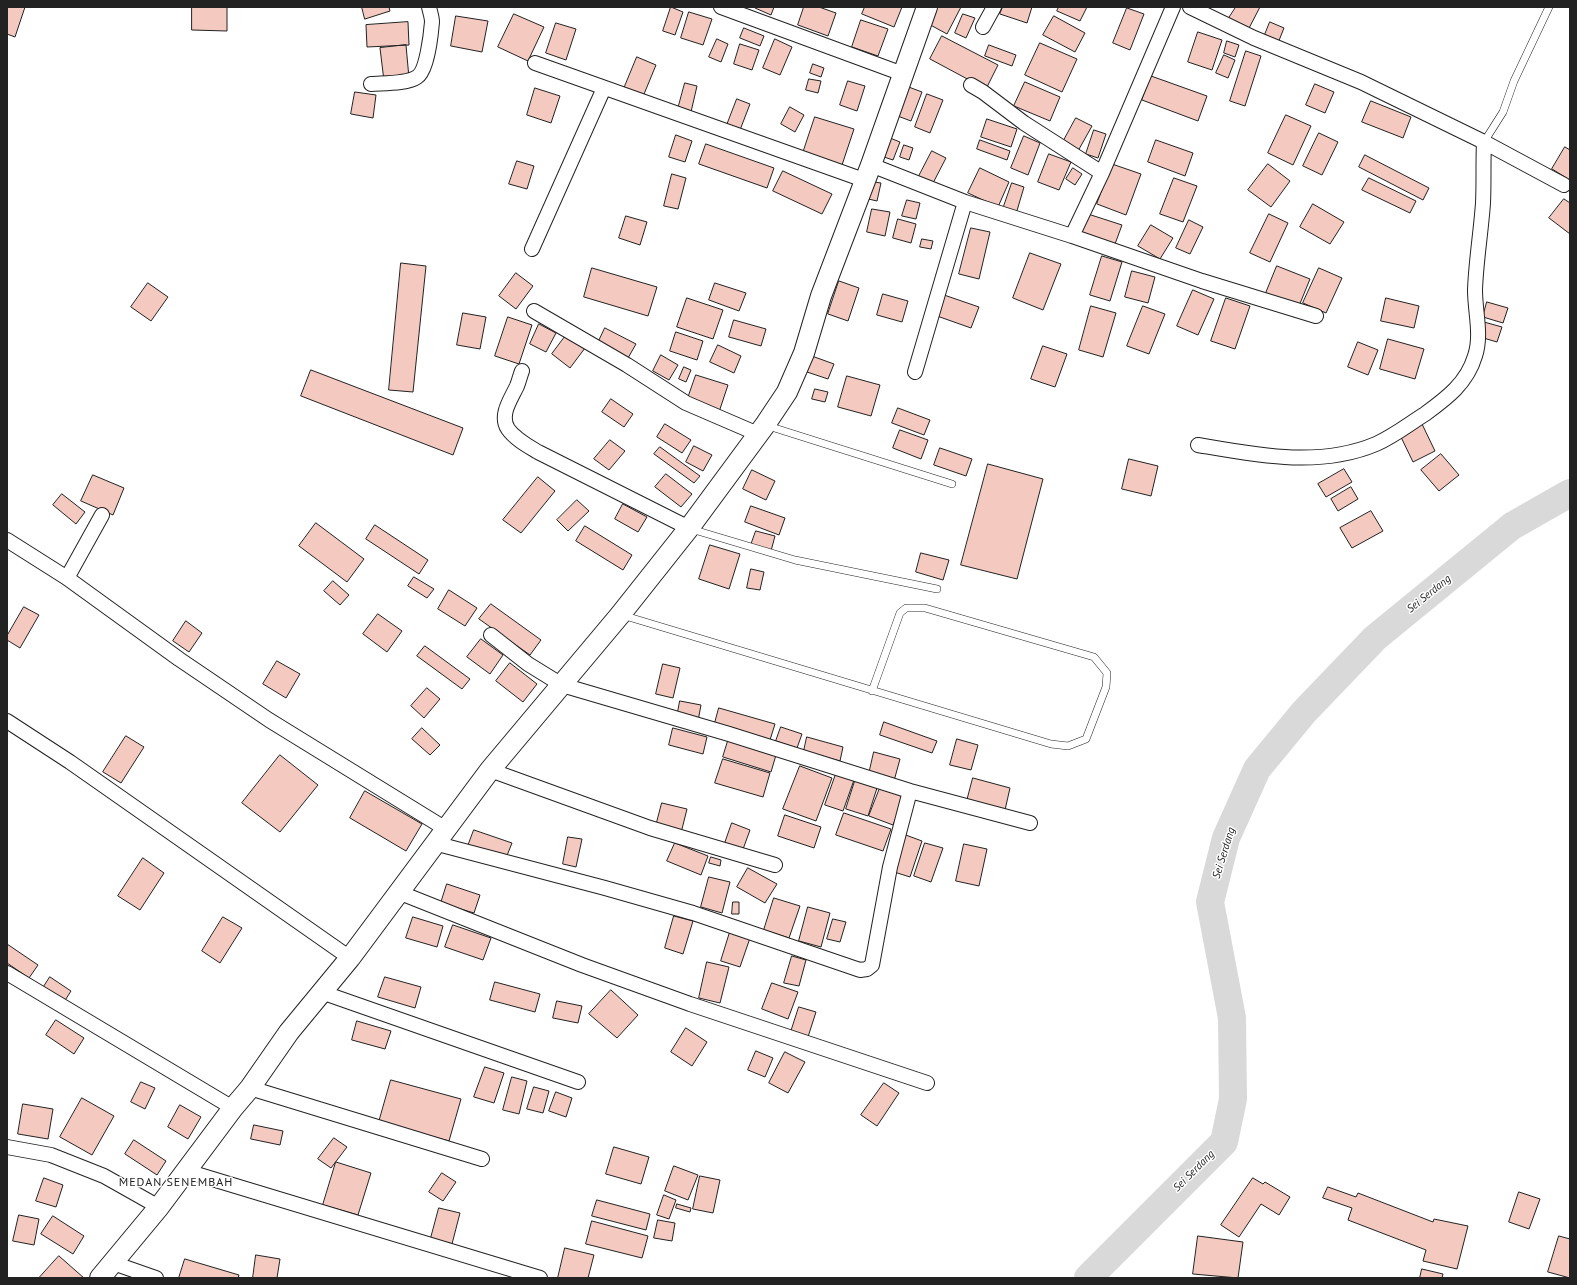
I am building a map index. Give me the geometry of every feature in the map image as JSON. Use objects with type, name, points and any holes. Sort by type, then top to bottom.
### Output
[{"type":"main road","points":[[100,1278],[159,1207],[233,1108],[250,1088],[289,1032],[350,958],[490,770],[620,615],[689,528],[762,430],[787,392],[804,353],[821,296],[927,7]]},
{"type":"street","points":[[371,84],[409,80],[418,77],[425,66],[432,21],[428,7]]},
{"type":"street","points":[[721,7],[903,74]]},
{"type":"street","points":[[983,27],[994,7]]},
{"type":"street","points":[[1072,236],[1102,173],[1173,7]]},
{"type":"street","points":[[1190,7],[1254,38],[1360,82],[1484,142],[1564,185]]},
{"type":"street","points":[[535,63],[604,88],[1072,236],[1202,281],[1316,316]]},
{"type":"street","points":[[971,85],[983,92],[1024,123],[1102,173]]},
{"type":"street","points":[[532,248],[604,88]]},
{"type":"street","points":[[1198,445],[1278,457],[1324,457],[1346,453],[1376,444],[1394,435],[1448,398],[1460,385],[1475,357],[1478,346],[1475,289],[1483,201],[1484,142]]},
{"type":"street","points":[[915,372],[965,202]]},
{"type":"street","points":[[534,311],[627,365],[686,403],[762,430]]},
{"type":"street","points":[[522,371],[517,386],[507,404],[505,423],[516,438],[544,456],[689,528]]},
{"type":"street","points":[[68,578],[102,515]]},
{"type":"street","points":[[7,540],[68,578],[179,659],[440,836],[693,914],[860,970],[867,969],[872,965],[890,867],[910,791]]},
{"type":"street","points":[[491,635],[528,664],[562,684],[729,734],[910,791],[1030,823]]},
{"type":"street","points":[[7,720],[70,762],[350,958]]},
{"type":"street","points":[[490,770],[650,828],[776,865]]},
{"type":"street","points":[[398,892],[582,965],[690,1004],[927,1083]]},
{"type":"street","points":[[7,973],[233,1108]]},
{"type":"street","points":[[321,992],[578,1082]]},
{"type":"street","points":[[250,1088],[482,1159]]},
{"type":"street","points":[[7,1148],[52,1155],[104,1176],[159,1207]]},
{"type":"street","points":[[186,1171],[540,1278]]},
{"type":"street","points":[[112,1263],[156,1278]]},
{"type":"lane","points":[[1484,142],[1503,112],[1514,81],[1549,7]]},
{"type":"lane","points":[[762,430],[952,484]]},
{"type":"lane","points":[[689,528],[795,560],[937,589]]},
{"type":"lane","points":[[620,615],[872,691],[1051,744],[1068,746],[1086,738],[1106,687],[1107,673],[1094,657],[925,608],[906,608],[900,613],[872,691]]},
{"type":"building","points":[[7,7],[25,7],[15,37],[7,34]]},
{"type":"building","points":[[192,7],[227,7],[227,31],[192,30]]},
{"type":"building","points":[[362,7],[389,7],[390,11],[365,19]]},
{"type":"building","points":[[671,7],[683,12],[675,35],[663,31]]},
{"type":"building","points":[[755,7],[774,7],[771,15]]},
{"type":"building","points":[[804,7],[819,7],[836,13],[828,36],[798,25]]},
{"type":"building","points":[[865,7],[902,7],[894,27],[862,14]]},
{"type":"building","points":[[933,7],[961,7],[947,34],[925,22]]},
{"type":"building","points":[[1003,7],[1032,7],[1027,23],[1000,14]]},
{"type":"building","points":[[1059,7],[1087,7],[1080,21],[1057,11]]},
{"type":"building","points":[[1236,7],[1260,7],[1247,32],[1227,21]]},
{"type":"building","points":[[1127,8],[1144,14],[1130,50],[1113,43]]},
{"type":"building","points":[[689,12],[712,19],[703,45],[681,38]]},
{"type":"building","points":[[514,14],[544,27],[528,61],[498,47]]},
{"type":"building","points":[[963,14],[975,18],[966,38],[955,33]]},
{"type":"building","points":[[456,16],[488,21],[482,52],[451,46]]},
{"type":"building","points":[[1054,16],[1085,33],[1075,52],[1043,35]]},
{"type":"building","points":[[861,20],[888,29],[878,56],[852,47]]},
{"type":"building","points":[[408,22],[409,45],[367,47],[366,25]]},
{"type":"building","points":[[1270,22],[1284,28],[1278,43],[1264,37]]},
{"type":"building","points":[[556,23],[576,29],[566,60],[546,53]]},
{"type":"building","points":[[744,28],[764,36],[760,46],[740,38]]},
{"type":"building","points":[[1198,32],[1222,40],[1212,70],[1188,62]]},
{"type":"building","points":[[942,36],[998,65],[986,89],[930,59]]},
{"type":"building","points":[[717,39],[728,44],[721,62],[709,57]]},
{"type":"building","points":[[775,39],[792,47],[780,75],[763,68]]},
{"type":"building","points":[[1227,41],[1239,45],[1235,57],[1224,53]]},
{"type":"building","points":[[1040,43],[1077,59],[1062,92],[1025,75]]},
{"type":"building","points":[[740,44],[759,50],[752,70],[734,64]]},
{"type":"building","points":[[406,45],[409,78],[384,81],[380,48]]},
{"type":"building","points":[[989,45],[1016,55],[1012,66],[985,56]]},
{"type":"building","points":[[1246,51],[1261,56],[1245,106],[1230,101]]},
{"type":"building","points":[[1224,55],[1235,60],[1228,78],[1216,73]]},
{"type":"building","points":[[637,57],[656,65],[642,99],[623,91]]},
{"type":"building","points":[[813,64],[824,68],[821,77],[810,73]]},
{"type":"building","points":[[1151,76],[1207,96],[1198,121],[1142,100]]},
{"type":"building","points":[[809,79],[821,81],[818,93],[806,90]]},
{"type":"building","points":[[848,81],[865,86],[857,111],[840,105]]},
{"type":"building","points":[[1025,82],[1060,97],[1050,121],[1014,106]]},
{"type":"building","points":[[685,83],[697,86],[691,112],[678,109]]},
{"type":"building","points":[[1315,84],[1334,92],[1325,113],[1306,105]]},
{"type":"building","points":[[906,86],[922,92],[911,121],[895,115]]},
{"type":"building","points":[[535,88],[560,96],[551,123],[527,115]]},
{"type":"building","points":[[355,92],[376,95],[373,118],[351,114]]},
{"type":"building","points":[[927,94],[943,100],[930,133],[915,127]]},
{"type":"building","points":[[737,99],[750,104],[740,130],[727,125]]},
{"type":"building","points":[[1371,101],[1411,117],[1403,138],[1362,122]]},
{"type":"building","points":[[790,107],[804,115],[795,132],[781,124]]},
{"type":"building","points":[[1286,115],[1311,126],[1293,165],[1268,153]]},
{"type":"building","points":[[815,117],[854,129],[841,168],[802,156]]},
{"type":"building","points":[[1076,118],[1092,126],[1078,151],[1063,142]]},
{"type":"building","points":[[987,119],[1017,129],[1011,147],[981,137]]},
{"type":"building","points":[[1094,130],[1106,134],[1098,158],[1086,154]]},
{"type":"building","points":[[1319,133],[1338,142],[1322,175],[1303,166]]},
{"type":"building","points":[[676,135],[692,141],[685,162],[669,157]]},
{"type":"building","points":[[885,136],[900,142],[893,160],[878,155]]},
{"type":"building","points":[[1024,136],[1040,143],[1028,175],[1011,168]]},
{"type":"building","points":[[980,140],[1010,151],[1007,160],[977,149]]},
{"type":"building","points":[[1156,140],[1193,153],[1185,176],[1148,162]]},
{"type":"building","points":[[706,144],[774,168],[767,188],[699,164]]},
{"type":"building","points":[[904,145],[913,148],[909,160],[900,157]]},
{"type":"building","points":[[1565,147],[1570,150],[1570,180],[1552,169]]},
{"type":"building","points":[[932,151],[946,158],[932,185],[918,178]]},
{"type":"building","points":[[1049,154],[1071,162],[1059,190],[1038,182]]},
{"type":"building","points":[[1365,155],[1429,188],[1423,200],[1359,167]]},
{"type":"building","points":[[517,161],[534,166],[527,189],[509,184]]},
{"type":"building","points":[[1112,164],[1141,174],[1126,215],[1097,204]]},
{"type":"building","points":[[1268,164],[1290,181],[1271,207],[1248,190]]},
{"type":"building","points":[[980,168],[1009,182],[998,207],[968,193]]},
{"type":"building","points":[[1073,168],[1082,174],[1075,185],[1066,179]]},
{"type":"building","points":[[783,171],[832,194],[822,214],[773,191]]},
{"type":"building","points":[[672,174],[686,178],[678,209],[664,206]]},
{"type":"building","points":[[1174,178],[1197,186],[1183,222],[1160,214]]},
{"type":"building","points":[[1369,178],[1416,201],[1410,213],[1362,190]]},
{"type":"building","points":[[868,181],[881,183],[877,201],[864,198]]},
{"type":"building","points":[[1012,183],[1024,187],[1016,214],[1003,209]]},
{"type":"building","points":[[1564,199],[1570,203],[1570,234],[1549,218]]},
{"type":"building","points":[[907,200],[920,203],[916,219],[902,216]]},
{"type":"building","points":[[1313,204],[1344,222],[1330,244],[1300,227]]},
{"type":"building","points":[[872,209],[890,212],[885,236],[867,232]]},
{"type":"building","points":[[1088,214],[1122,225],[1115,244],[1081,233]]},
{"type":"building","points":[[1269,214],[1288,223],[1270,262],[1250,253]]},
{"type":"building","points":[[626,216],[647,222],[640,245],[619,238]]},
{"type":"building","points":[[898,219],[916,224],[911,243],[893,238]]},
{"type":"building","points":[[1189,220],[1203,227],[1190,254],[1176,248]]},
{"type":"building","points":[[1151,225],[1173,238],[1160,259],[1138,246]]},
{"type":"building","points":[[971,228],[990,232],[979,279],[959,274]]},
{"type":"building","points":[[922,239],[933,241],[931,249],[920,247]]},
{"type":"building","points":[[1030,253],[1061,264],[1043,310],[1013,298]]},
{"type":"building","points":[[1102,256],[1122,262],[1110,301],[1090,295]]},
{"type":"building","points":[[401,263],[426,266],[413,392],[389,390]]},
{"type":"building","points":[[1277,266],[1310,279],[1299,306],[1266,293]]},
{"type":"building","points":[[592,268],[657,287],[648,316],[584,297]]},
{"type":"building","points":[[1319,268],[1342,278],[1326,313],[1303,303]]},
{"type":"building","points":[[1132,271],[1155,277],[1148,303],[1125,297]]},
{"type":"building","points":[[516,273],[533,286],[516,309],[499,296]]},
{"type":"building","points":[[839,281],[859,288],[848,321],[828,314]]},
{"type":"building","points":[[148,283],[168,297],[151,321],[131,307]]},
{"type":"building","points":[[715,283],[746,293],[739,311],[709,300]]},
{"type":"building","points":[[1193,290],[1214,299],[1198,335],[1177,326]]},
{"type":"building","points":[[883,294],[908,301],[902,322],[877,315]]},
{"type":"building","points":[[944,295],[979,307],[971,328],[937,316]]},
{"type":"building","points":[[687,298],[723,310],[713,339],[677,327]]},
{"type":"building","points":[[1226,298],[1250,306],[1235,349],[1211,341]]},
{"type":"building","points":[[1386,298],[1419,306],[1414,328],[1381,321]]},
{"type":"building","points":[[1487,302],[1508,308],[1503,323],[1483,317]]},
{"type":"building","points":[[1091,306],[1116,313],[1103,357],[1079,350]]},
{"type":"building","points":[[1143,306],[1165,314],[1149,354],[1127,346]]},
{"type":"building","points":[[463,313],[486,317],[480,349],[457,345]]},
{"type":"building","points":[[508,317],[532,325],[519,364],[495,356]]},
{"type":"building","points":[[734,320],[766,329],[761,346],[729,337]]},
{"type":"building","points":[[1484,322],[1502,327],[1497,342],[1480,337]]},
{"type":"building","points":[[539,324],[556,333],[546,352],[530,344]]},
{"type":"building","points":[[605,328],[636,344],[628,358],[598,343]]},
{"type":"building","points":[[676,332],[703,341],[697,360],[670,351]]},
{"type":"building","points":[[567,334],[585,348],[570,368],[552,354]]},
{"type":"building","points":[[1388,339],[1424,349],[1415,379],[1380,369]]},
{"type":"building","points":[[1358,342],[1378,350],[1368,375],[1348,367]]},
{"type":"building","points":[[718,345],[741,356],[734,373],[710,362]]},
{"type":"building","points":[[1043,346],[1067,354],[1055,387],[1031,379]]},
{"type":"building","points":[[661,355],[678,365],[669,380],[653,371]]},
{"type":"building","points":[[809,355],[834,364],[828,379],[804,371]]},
{"type":"building","points":[[684,367],[691,370],[686,382],[679,379]]},
{"type":"building","points":[[311,370],[463,428],[453,455],[301,396]]},
{"type":"building","points":[[696,375],[728,385],[719,412],[687,401]]},
{"type":"building","points":[[847,376],[880,385],[871,416],[838,407]]},
{"type":"building","points":[[815,389],[828,392],[825,402],[812,399]]},
{"type":"building","points":[[611,399],[633,414],[624,427],[602,412]]},
{"type":"building","points":[[898,408],[930,420],[924,435],[892,423]]},
{"type":"building","points":[[665,424],[691,440],[682,453],[657,437]]},
{"type":"building","points":[[1422,424],[1435,451],[1413,462],[1400,435]]},
{"type":"building","points":[[900,430],[928,440],[921,459],[893,448]]},
{"type":"building","points":[[610,440],[625,451],[609,470],[594,459]]},
{"type":"building","points":[[694,446],[712,455],[703,471],[686,462]]},
{"type":"building","points":[[660,447],[700,476],[694,483],[654,454]]},
{"type":"building","points":[[940,448],[972,459],[966,476],[934,465]]},
{"type":"building","points":[[1441,454],[1459,475],[1439,491],[1421,470]]},
{"type":"building","points":[[1129,459],[1158,466],[1151,496],[1122,489]]},
{"type":"building","points":[[988,464],[1043,479],[1017,579],[961,565]]},
{"type":"building","points":[[1344,469],[1352,482],[1326,497],[1318,484]]},
{"type":"building","points":[[752,470],[775,481],[766,500],[743,489]]},
{"type":"building","points":[[666,474],[692,494],[681,507],[655,487]]},
{"type":"building","points":[[93,475],[124,488],[113,515],[81,501]]},
{"type":"building","points":[[538,477],[555,491],[521,533],[503,520]]},
{"type":"building","points":[[1351,487],[1358,499],[1338,511],[1331,499]]},
{"type":"building","points":[[62,494],[85,512],[76,524],[53,505]]},
{"type":"building","points":[[577,500],[589,511],[568,531],[557,520]]},
{"type":"building","points":[[623,504],[647,517],[638,532],[615,519]]},
{"type":"building","points":[[751,506],[785,518],[779,535],[745,522]]},
{"type":"building","points":[[1371,511],[1383,531],[1352,548],[1340,528]]},
{"type":"building","points":[[316,523],[364,559],[347,582],[299,546]]},
{"type":"building","points":[[375,525],[428,560],[419,574],[366,539]]},
{"type":"building","points":[[585,526],[632,555],[623,570],[576,541]]},
{"type":"building","points":[[756,531],[775,536],[771,551],[751,545]]},
{"type":"building","points":[[710,545],[740,554],[729,589],[699,579]]},
{"type":"building","points":[[921,553],[949,560],[943,580],[916,572]]},
{"type":"building","points":[[751,569],[764,572],[760,590],[747,588]]},
{"type":"building","points":[[414,577],[434,589],[427,598],[408,586]]},
{"type":"building","points":[[333,581],[349,595],[340,605],[324,591]]},
{"type":"building","points":[[449,590],[477,608],[465,626],[438,609]]},
{"type":"building","points":[[491,604],[541,640],[530,655],[479,619]]},
{"type":"building","points":[[24,607],[39,615],[20,648],[7,640],[7,636]]},
{"type":"building","points":[[378,614],[402,631],[387,652],[363,634]]},
{"type":"building","points":[[186,621],[202,633],[189,652],[173,641]]},
{"type":"building","points":[[481,639],[503,655],[490,674],[467,657]]},
{"type":"building","points":[[425,646],[470,679],[462,689],[417,656]]},
{"type":"building","points":[[277,661],[300,674],[286,698],[263,684]]},
{"type":"building","points":[[510,663],[537,684],[523,702],[496,681]]},
{"type":"building","points":[[663,664],[680,668],[673,698],[656,694]]},
{"type":"building","points":[[427,688],[440,699],[424,718],[411,706]]},
{"type":"building","points":[[680,701],[701,705],[698,721],[677,717]]},
{"type":"building","points":[[719,708],[775,724],[770,740],[715,723]]},
{"type":"building","points":[[884,722],[937,741],[932,753],[880,735]]},
{"type":"building","points":[[781,727],[802,734],[797,748],[776,741]]},
{"type":"building","points":[[422,728],[440,745],[430,755],[412,739]]},
{"type":"building","points":[[673,728],[707,737],[703,754],[669,745]]},
{"type":"building","points":[[126,736],[144,747],[121,783],[103,772]]},
{"type":"building","points":[[807,737],[843,747],[840,761],[804,751]]},
{"type":"building","points":[[957,739],[978,745],[971,770],[950,765]]},
{"type":"building","points":[[728,741],[776,755],[771,772],[723,757]]},
{"type":"building","points":[[874,752],[900,759],[894,781],[869,774]]},
{"type":"building","points":[[280,755],[318,785],[280,832],[242,803]]},
{"type":"building","points":[[723,759],[770,773],[763,797],[715,783]]},
{"type":"building","points":[[800,766],[832,778],[816,821],[783,809]]},
{"type":"building","points":[[836,774],[854,780],[843,811],[825,805]]},
{"type":"building","points":[[973,778],[1010,788],[1005,810],[967,801]]},
{"type":"building","points":[[855,781],[877,788],[868,816],[846,809]]},
{"type":"building","points":[[880,788],[904,797],[893,825],[869,816]]},
{"type":"building","points":[[365,791],[422,824],[406,851],[350,818]]},
{"type":"building","points":[[662,803],[687,809],[681,833],[656,826]]},
{"type":"building","points":[[844,813],[891,829],[883,851],[836,835]]},
{"type":"building","points":[[785,815],[821,827],[814,848],[778,836]]},
{"type":"building","points":[[732,823],[750,830],[742,852],[724,846]]},
{"type":"building","points":[[474,830],[512,843],[506,858],[468,846]]},
{"type":"building","points":[[903,834],[922,841],[910,877],[891,871]]},
{"type":"building","points":[[568,837],[582,839],[576,867],[563,864]]},
{"type":"building","points":[[675,843],[708,856],[701,875],[667,861]]},
{"type":"building","points":[[925,843],[943,848],[931,882],[914,876]]},
{"type":"building","points":[[964,844],[987,849],[979,886],[956,881]]},
{"type":"building","points":[[711,857],[721,860],[720,866],[709,863]]},
{"type":"building","points":[[143,858],[164,873],[140,910],[118,896]]},
{"type":"building","points":[[748,868],[777,884],[765,903],[737,887]]},
{"type":"building","points":[[709,877],[730,882],[722,913],[701,907]]},
{"type":"building","points":[[447,884],[480,895],[474,913],[441,903]]},
{"type":"building","points":[[774,898],[800,906],[789,938],[764,930]]},
{"type":"building","points":[[733,902],[739,902],[739,914],[732,914]]},
{"type":"building","points":[[808,907],[830,913],[821,947],[799,941]]},
{"type":"building","points":[[674,916],[693,921],[683,954],[665,948]]},
{"type":"building","points":[[223,917],[242,928],[220,963],[202,951]]},
{"type":"building","points":[[413,917],[443,926],[437,947],[406,938]]},
{"type":"building","points":[[833,919],[846,922],[840,942],[827,939]]},
{"type":"building","points":[[453,925],[491,938],[483,960],[445,947]]},
{"type":"building","points":[[730,932],[750,938],[740,967],[721,961]]},
{"type":"building","points":[[7,944],[38,965],[29,978],[7,963]]},
{"type":"building","points":[[792,956],[806,960],[799,986],[784,983]]},
{"type":"building","points":[[707,962],[729,967],[720,1003],[699,998]]},
{"type":"building","points":[[50,977],[71,991],[64,1002],[43,988]]},
{"type":"building","points":[[385,977],[421,987],[415,1008],[378,997]]},
{"type":"building","points":[[495,982],[540,994],[535,1012],[490,1000]]},
{"type":"building","points":[[772,983],[798,992],[788,1019],[762,1009]]},
{"type":"building","points":[[611,990],[638,1015],[617,1038],[589,1014]]},
{"type":"building","points":[[557,1001],[582,1006],[578,1023],[553,1018]]},
{"type":"building","points":[[799,1007],[816,1012],[807,1040],[790,1035]]},
{"type":"building","points":[[56,1020],[84,1038],[74,1054],[46,1035]]},
{"type":"building","points":[[357,1021],[391,1031],[385,1049],[352,1040]]},
{"type":"building","points":[[686,1028],[707,1042],[692,1066],[671,1052]]},
{"type":"building","points":[[756,1051],[773,1058],[765,1077],[748,1070]]},
{"type":"building","points":[[785,1052],[805,1062],[788,1093],[769,1083]]},
{"type":"building","points":[[485,1067],[504,1073],[494,1103],[474,1097]]},
{"type":"building","points":[[512,1077],[527,1081],[519,1114],[503,1110]]},
{"type":"building","points":[[391,1080],[461,1099],[449,1141],[379,1122]]},
{"type":"building","points":[[141,1082],[155,1088],[145,1109],[131,1102]]},
{"type":"building","points":[[884,1083],[899,1093],[877,1126],[861,1115]]},
{"type":"building","points":[[534,1087],[549,1091],[543,1113],[527,1109]]},
{"type":"building","points":[[556,1092],[572,1098],[566,1117],[549,1111]]},
{"type":"building","points":[[82,1098],[114,1116],[92,1155],[60,1137]]},
{"type":"building","points":[[23,1104],[53,1109],[48,1139],[18,1134]]},
{"type":"building","points":[[180,1105],[201,1117],[188,1139],[168,1127]]},
{"type":"building","points":[[254,1125],[283,1131],[280,1145],[251,1139]]},
{"type":"building","points":[[334,1138],[347,1147],[331,1168],[318,1159]]},
{"type":"building","points":[[134,1140],[166,1161],[157,1175],[125,1154]]},
{"type":"building","points":[[614,1147],[649,1157],[641,1184],[606,1174]]},
{"type":"building","points":[[336,1162],[371,1173],[358,1215],[323,1205]]},
{"type":"building","points":[[674,1166],[698,1175],[688,1200],[665,1191]]},
{"type":"building","points":[[442,1173],[456,1182],[443,1201],[429,1192]]},
{"type":"building","points":[[700,1176],[720,1180],[713,1213],[693,1209]]},
{"type":"building","points":[[44,1178],[63,1185],[56,1207],[36,1201]]},
{"type":"building","points":[[1253,1178],[1263,1184],[1265,1182],[1290,1197],[1279,1215],[1261,1204],[1239,1237],[1221,1225]]},
{"type":"building","points":[[1328,1187],[1356,1197],[1358,1193],[1433,1222],[1434,1219],[1468,1226],[1457,1269],[1423,1261],[1426,1250],[1348,1220],[1352,1208],[1323,1198]]},
{"type":"building","points":[[1519,1192],[1540,1199],[1529,1229],[1509,1222]]},
{"type":"building","points":[[664,1195],[676,1200],[669,1219],[657,1215]]},
{"type":"building","points":[[597,1200],[650,1214],[646,1230],[592,1216]]},
{"type":"building","points":[[677,1204],[691,1208],[690,1212],[676,1208]]},
{"type":"building","points":[[439,1208],[460,1213],[452,1244],[431,1238]]},
{"type":"building","points":[[19,1215],[39,1219],[34,1245],[13,1241]]},
{"type":"building","points":[[53,1216],[84,1236],[73,1254],[41,1234]]},
{"type":"building","points":[[658,1220],[675,1223],[672,1241],[654,1238]]},
{"type":"building","points":[[592,1221],[648,1236],[642,1258],[586,1244]]},
{"type":"building","points":[[1198,1236],[1243,1242],[1238,1278],[1193,1274]]},
{"type":"building","points":[[1559,1236],[1570,1239],[1570,1278],[1548,1272]]},
{"type":"building","points":[[565,1248],[594,1255],[588,1278],[558,1278]]},
{"type":"building","points":[[256,1255],[280,1259],[277,1278],[253,1278]]},
{"type":"building","points":[[59,1256],[84,1278],[39,1278]]},
{"type":"building","points":[[185,1259],[239,1275],[238,1278],[179,1278]]},
{"type":"building","points":[[1422,1269],[1443,1274],[1442,1278],[1420,1278]]},
{"type":"waterway","name":"Sei Serdang","points":[[1088,1278],[1224,1142],[1233,1099],[1232,1018],[1210,902],[1226,838],[1257,769],[1304,712],[1375,638],[1512,526],[1570,493]]},
{"type":"district","name":"MEDAN SENEMBAH","points":[[176,1183]]}]
